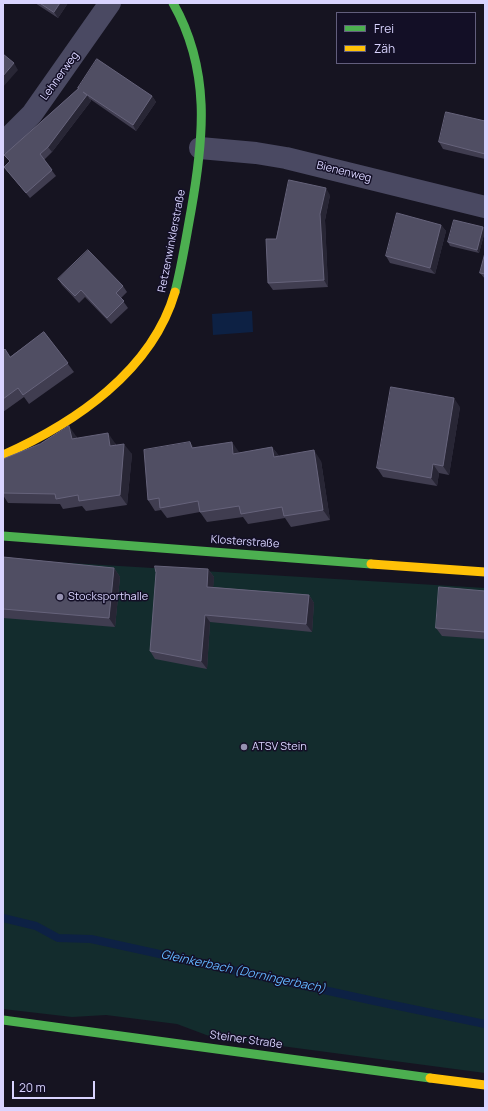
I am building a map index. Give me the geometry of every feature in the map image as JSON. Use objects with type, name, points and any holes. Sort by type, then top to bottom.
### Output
[{"type":"street","name":"Lehnerweg","points":[[3,143],[32,114],[110,3]]},
{"type":"street","name":"Retzenwinklerstraße","points":[[3,455],[47,433],[75,415],[105,392],[131,368],[154,341],[168,312],[179,278],[193,201],[200,148],[202,114],[200,81],[192,47],[179,12],[173,3]]},
{"type":"street","name":"Bienenweg","points":[[200,148],[256,153],[286,158],[485,207]]},
{"type":"street","name":"Klosterstraße","points":[[3,536],[485,572]]},
{"type":"street","name":"Steiner Straße","points":[[3,1020],[485,1085]]},
{"type":"green space","name":"ATSV Stein","points":[[3,559],[485,588],[485,1073],[209,1036],[177,1024],[106,1015],[72,1017],[3,1009]]},
{"type":"water","points":[[252,311],[253,332],[213,335],[212,314]]},
{"type":"building","points":[[40,3],[60,3],[54,12]]},
{"type":"building","points":[[3,54],[14,63],[3,76]]},
{"type":"building","points":[[97,59],[152,96],[133,125],[83,92],[87,95],[48,147],[40,154],[52,170],[26,193],[4,167],[10,161],[4,155],[79,88]]},
{"type":"building","points":[[446,112],[485,121],[485,154],[439,142]]},
{"type":"building","points":[[289,180],[326,188],[320,214],[324,280],[268,283],[266,239],[276,239]]},
{"type":"building","points":[[397,213],[441,225],[430,268],[386,256]]},
{"type":"building","points":[[454,220],[483,227],[477,250],[448,242]]},
{"type":"building","points":[[88,250],[123,286],[116,293],[124,301],[107,318],[81,290],[75,296],[58,279]]},
{"type":"building","points":[[485,253],[485,274],[480,273]]},
{"type":"building","points":[[44,332],[68,363],[23,395],[18,388],[3,399],[3,351],[5,349],[10,357]]},
{"type":"building","points":[[391,387],[454,398],[443,466],[433,464],[431,478],[377,468]]},
{"type":"building","points":[[69,426],[72,439],[108,433],[110,446],[124,444],[120,495],[79,501],[78,495],[56,499],[55,494],[3,493],[3,459],[40,444]]},
{"type":"building","points":[[190,442],[192,448],[232,442],[233,454],[272,447],[274,457],[314,450],[323,510],[284,516],[282,507],[241,514],[239,506],[200,512],[198,501],[160,508],[159,498],[148,500],[144,450]]},
{"type":"building","name":"Stocksporthalle","points":[[3,557],[114,568],[109,618],[3,609]]},
{"type":"building","points":[[155,566],[208,569],[207,587],[309,595],[306,624],[205,615],[201,661],[150,651],[156,573]]},
{"type":"building","points":[[439,587],[485,591],[485,632],[436,628]]},
{"type":"waterway","name":"Gleinkerbach (Dorningerbach)","points":[[3,918],[36,926],[58,938],[91,939],[485,1024]]},
{"type":"traffic: fast","points":[[173,3],[185,28],[194,54],[199,79],[201,105],[201,131],[196,184],[175,292]]},
{"type":"traffic: fast","points":[[3,536],[371,564]]},
{"type":"traffic: fast","points":[[3,1020],[430,1078]]},
{"type":"traffic: slow","points":[[3,455],[57,427],[83,410],[107,391],[129,370],[149,346],[164,320],[175,292]]},
{"type":"traffic: slow","points":[[371,564],[485,572]]},
{"type":"traffic: slow","points":[[430,1078],[485,1085]]},
{"type":"place","name":"Stocksporthalle","points":[[60,597]]},
{"type":"place","name":"ATSV Stein","points":[[244,747]]}]
